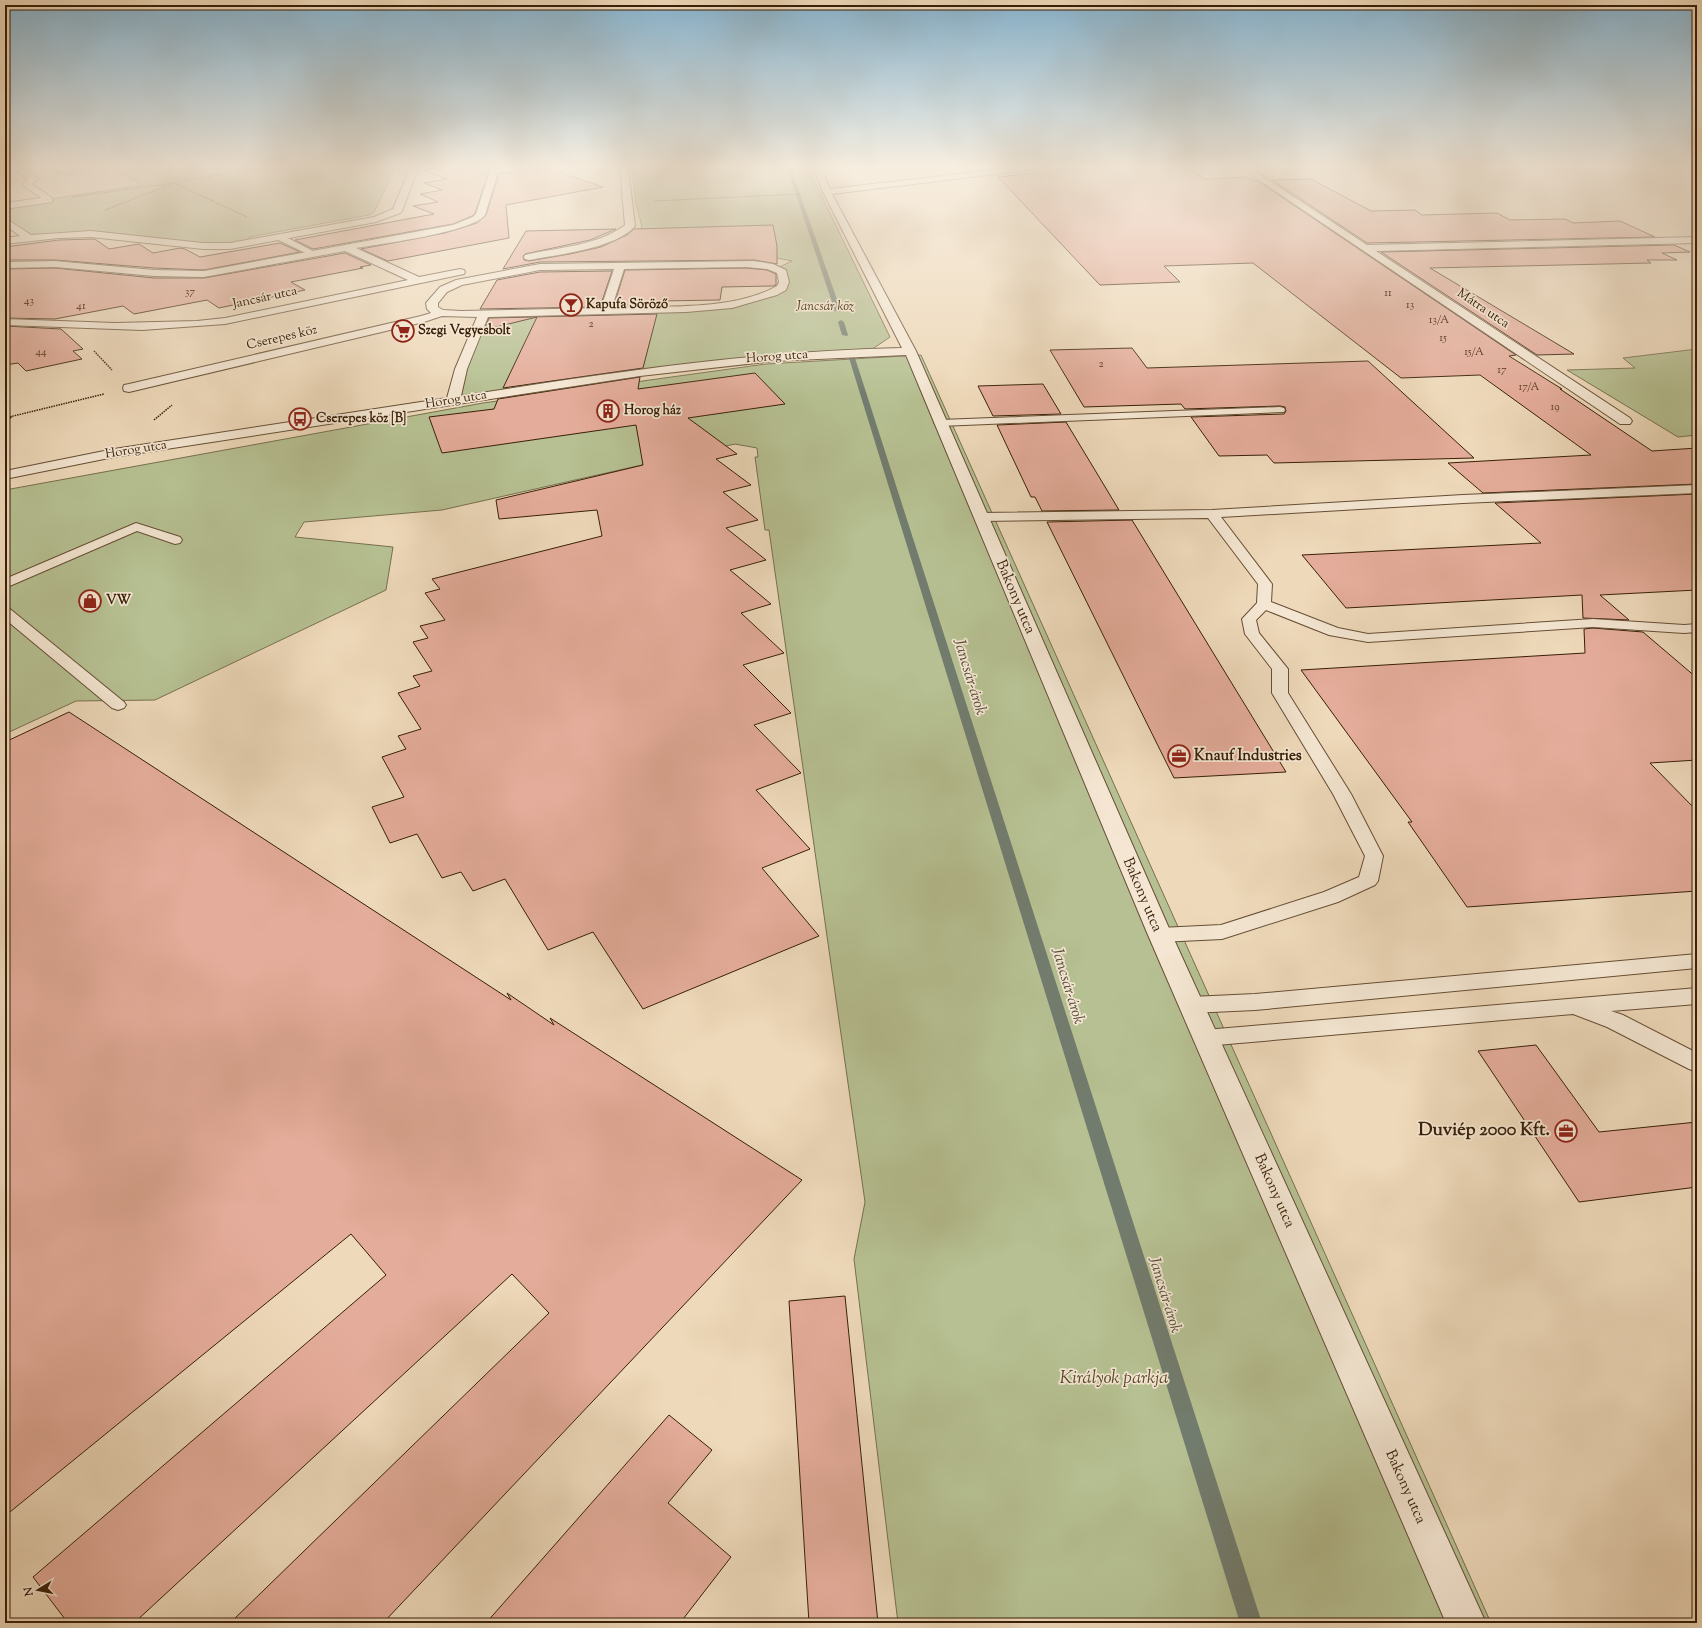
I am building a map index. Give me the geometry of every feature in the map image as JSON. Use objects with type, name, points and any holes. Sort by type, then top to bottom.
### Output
[{"type":"street","points":[[194,244],[215,246],[244,244]]},
{"type":"street","points":[[5,265],[47,262],[184,275],[226,271],[368,244]]},
{"type":"street","points":[[521,259],[590,244]]},
{"type":"street","name":"Bakony utca","points":[[853,244],[910,351],[1205,1038],[1466,1623]]},
{"type":"street","name":"Mátra utca","points":[[1360,244],[1625,421]]},
{"type":"street","points":[[1366,248],[1533,244]]},
{"type":"street","points":[[347,248],[419,281]]},
{"type":"street","name":"Cserepes köz","points":[[129,388],[424,319],[441,313],[484,314],[686,309],[732,305],[773,293],[782,288],[784,282],[782,272],[776,268],[764,265],[540,267],[460,282],[447,286],[439,292],[432,303],[433,309],[441,313]]},
{"type":"street","name":"Jancsár utca","points":[[5,322],[119,328],[192,326],[225,321],[490,266]]},
{"type":"street","points":[[605,311],[620,266]]},
{"type":"street","points":[[453,400],[461,369],[484,314]]},
{"type":"street","name":"Horog utca","points":[[5,475],[114,453],[453,400],[705,363],[802,355],[910,351]]},
{"type":"lane","points":[[296,244],[315,254]]},
{"type":"lane","points":[[940,422],[1280,410]]},
{"type":"lane","points":[[980,517],[1212,514],[1463,499],[1697,489]]},
{"type":"lane","points":[[1160,935],[1222,932],[1331,897],[1368,881],[1374,856],[1342,794],[1280,693],[1280,669],[1252,634],[1249,619],[1264,604],[1265,584],[1212,514]]},
{"type":"lane","points":[[5,584],[136,527],[175,540]]},
{"type":"lane","points":[[1264,604],[1334,632],[1368,638],[1593,623],[1690,628],[1697,640]]},
{"type":"lane","points":[[5,612],[118,705]]},
{"type":"lane","points":[[1191,1005],[1255,1002],[1697,961]]},
{"type":"lane","points":[[1205,1038],[1697,996]]},
{"type":"lane","points":[[1575,1007],[1615,1021],[1697,1063]]},
{"type":"path","points":[[5,418],[129,388],[93,350]]},
{"type":"path","points":[[114,453],[172,405]]},
{"type":"path","points":[[5,421],[14,416]]},
{"type":"green space","points":[[207,244],[243,244],[230,246]]},
{"type":"green space","name":"Jancsár köz","points":[[845,244],[890,337],[868,352],[802,355],[453,400],[484,314],[732,305],[782,288],[777,268],[792,261],[777,258],[570,260],[570,254],[609,245]]},
{"type":"green space","points":[[1697,349],[1697,435],[1678,437],[1567,370],[1635,368],[1623,358]]},
{"type":"green space","name":"Királyok parkja","points":[[921,355],[1491,1623],[898,1623],[854,1259],[865,1202],[769,530],[765,530],[755,457],[758,457],[757,448],[735,444],[442,510],[304,522],[295,537],[393,547],[386,590],[155,700],[76,701],[5,734],[5,490],[483,403],[766,364]]},
{"type":"building","points":[[28,244],[102,244],[109,249],[139,244],[153,253],[180,248],[200,257],[274,244],[282,244],[300,252],[204,270],[154,268],[55,260],[5,260],[5,247]]},
{"type":"building","points":[[303,244],[341,244],[313,249]]},
{"type":"building","points":[[387,244],[478,244],[388,261],[361,249]]},
{"type":"building","points":[[518,244],[572,244],[525,254],[523,256],[524,260],[529,261],[601,247],[608,244],[777,244],[777,264],[754,260],[540,262],[503,269]]},
{"type":"building","points":[[1061,244],[1351,244],[1516,355],[1509,356],[1562,389],[1560,389],[1652,451],[1697,448],[1697,484],[1483,493],[1448,463],[1591,455],[1480,375],[1401,378],[1253,263],[1164,266],[1180,282],[1100,285]]},
{"type":"building","points":[[1674,245],[1690,252],[1662,253],[1677,260],[1647,260],[1651,263],[1430,268],[1574,354],[1537,355],[1381,252]]},
{"type":"building","points":[[345,253],[371,265],[360,267],[363,268],[291,282],[305,290],[219,308],[207,300],[134,314],[123,306],[55,319],[5,318],[5,269],[55,268],[154,278],[204,278]]},
{"type":"building","points":[[746,268],[767,270],[776,274],[776,285],[722,287],[720,300],[660,301],[659,305],[614,305],[625,270]]},
{"type":"building","points":[[612,271],[600,307],[480,309],[497,280],[540,272]]},
{"type":"building","points":[[657,314],[643,368],[503,388],[537,317],[484,330],[489,318]]},
{"type":"building","points":[[5,326],[61,329],[83,349],[73,351],[82,359],[26,371],[18,363],[5,365]]},
{"type":"building","points":[[1132,348],[1147,368],[1368,361],[1474,458],[1274,463],[1267,455],[1219,456],[1191,417],[1284,414],[1286,411],[1285,407],[1185,409],[1181,404],[1084,407],[1050,350]]},
{"type":"building","points":[[755,373],[785,404],[688,418],[737,454],[716,459],[751,485],[723,492],[758,520],[726,528],[766,560],[730,570],[771,604],[741,613],[784,653],[743,665],[791,713],[754,725],[801,773],[756,790],[810,849],[762,868],[819,936],[643,1009],[593,932],[548,950],[505,879],[473,891],[461,872],[442,878],[417,834],[390,843],[372,807],[404,797],[382,757],[406,749],[398,736],[421,729],[398,693],[420,686],[413,676],[432,671],[413,642],[428,638],[420,626],[445,620],[425,593],[440,589],[432,579],[602,536],[597,510],[499,519],[496,500],[643,465],[636,425],[442,453],[429,417],[494,409],[498,399],[640,377],[638,389]]},
{"type":"building","points":[[1043,384],[1061,414],[993,416],[978,386]]},
{"type":"building","points":[[1066,422],[1119,510],[1042,511],[1035,497],[1031,497],[997,425]]},
{"type":"building","points":[[1697,494],[1697,590],[1600,595],[1629,620],[1583,618],[1582,595],[1346,608],[1302,555],[1541,543],[1495,503]]},
{"type":"building","points":[[1132,520],[1286,772],[1174,778],[1047,522]]},
{"type":"building","points":[[1593,628],[1643,632],[1697,678],[1697,760],[1650,763],[1697,811],[1697,891],[1467,907],[1408,822],[1412,822],[1301,670],[1585,653],[1584,629]]},
{"type":"building","points":[[69,712],[511,1000],[507,993],[554,1025],[550,1018],[802,1180],[383,1623],[230,1623],[549,1313],[512,1274],[134,1623],[68,1623],[33,1577],[386,1275],[351,1234],[5,1516],[5,742]]},
{"type":"building","points":[[1536,1045],[1599,1132],[1697,1122],[1697,1187],[1579,1202],[1478,1051]]},
{"type":"building","points":[[845,1296],[878,1623],[809,1623],[789,1301]]},
{"type":"building","points":[[669,1415],[712,1450],[668,1503],[731,1557],[680,1623],[486,1623]]},
{"type":"waterway","name":"Jancsár-árok","points":[[815,244],[838,311]]},
{"type":"waterway","name":"Jancsár-árok","points":[[841,322],[845,335]]},
{"type":"waterway","name":"Jancsár-árok","points":[[852,358],[1251,1623]]},
{"type":"place","name":"Kapufa Söröző","points":[[571,305]]},
{"type":"place","name":"Szegi Vegyesbolt","points":[[403,331]]},
{"type":"place","name":"Horog ház","points":[[608,411]]},
{"type":"place","name":"Cserepes köz [B]","points":[[300,419]]},
{"type":"place","name":"VW","points":[[90,601]]},
{"type":"place","name":"Knauf Industries","points":[[1179,756]]},
{"type":"place","name":"Duviép 2000 Kft.","points":[[1566,1131]]}]
